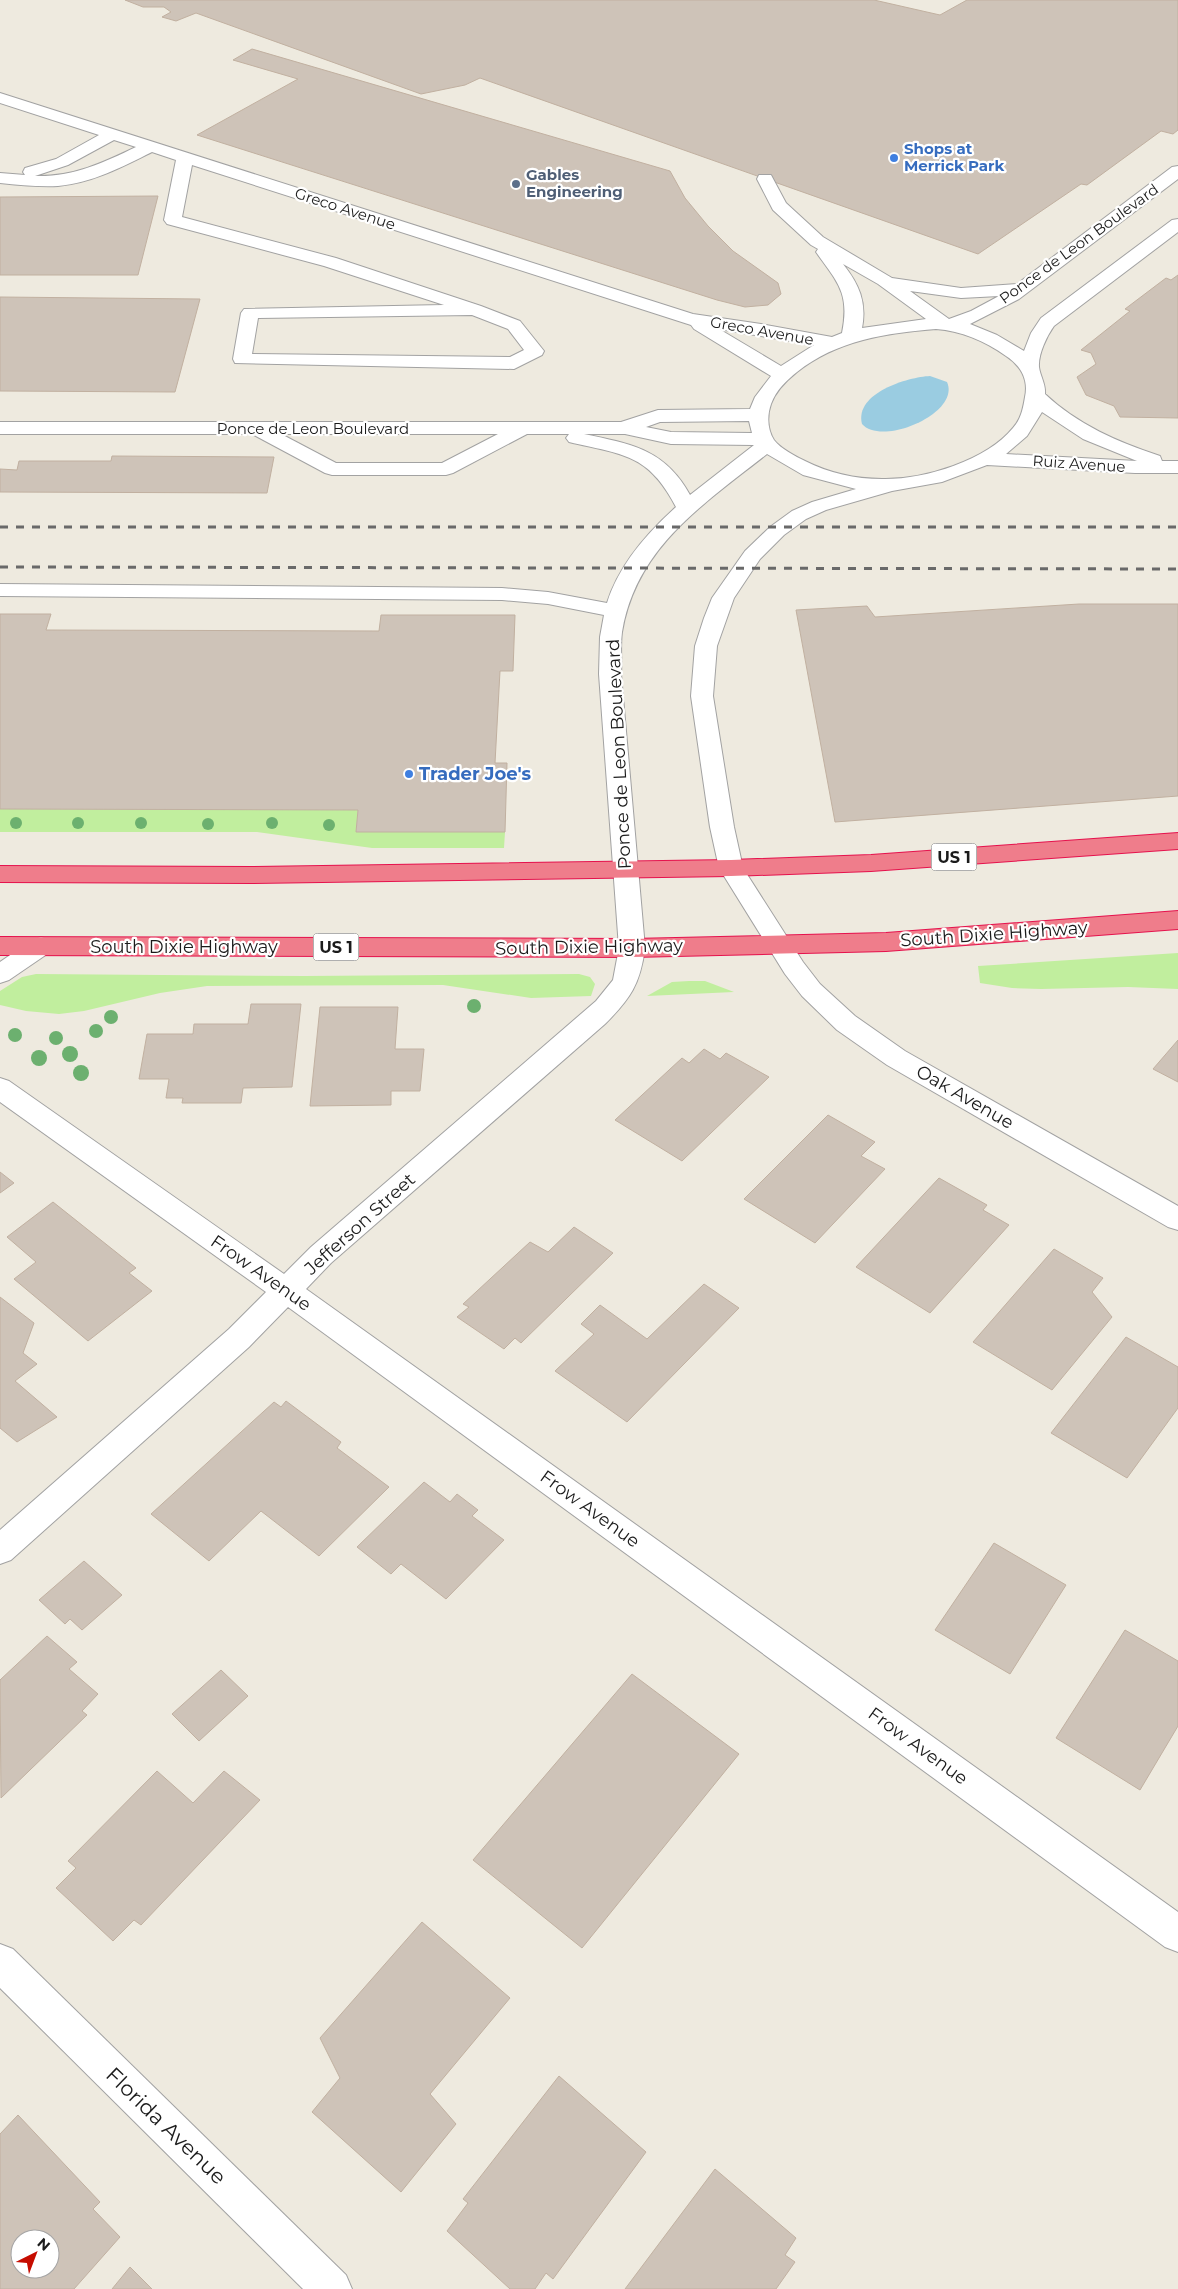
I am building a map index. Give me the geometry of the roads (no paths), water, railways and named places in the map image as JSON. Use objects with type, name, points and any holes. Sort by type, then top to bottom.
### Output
[{"type":"highway","name":"US 1","points":[[0,874],[260,874],[731,868],[871,863],[1178,841]]},
{"type":"highway","name":"South Dixie Highway","points":[[0,946],[632,948],[778,942],[886,942],[1178,920]]},
{"type":"street","name":"Greco Avenue","points":[[0,98],[690,319],[761,329],[833,343]]},
{"type":"street","points":[[0,178],[46,168],[62,162],[113,134]]},
{"type":"street","points":[[0,178],[40,182],[74,179],[123,160],[151,146]]},
{"type":"street","points":[[185,157],[173,220],[330,262],[434,295],[475,310],[514,325],[535,351],[514,363],[242,359],[250,313],[475,310]]},
{"type":"street","name":"Ponce de Leon Boulevard","points":[[947,325],[996,306],[1023,288],[1178,171]]},
{"type":"street","points":[[765,179],[779,206],[816,241],[853,290],[855,318],[851,337]]},
{"type":"street","points":[[1030,367],[1034,346],[1039,333],[1047,322],[1178,224]]},
{"type":"street","points":[[816,241],[887,282],[947,325]]},
{"type":"street","points":[[887,282],[961,292],[1023,288]]},
{"type":"street","name":"Greco Avenue","points":[[690,319],[783,375]]},
{"type":"street","points":[[778,942],[731,868],[716,790],[702,696],[706,646],[723,598],[752,555],[777,531],[799,516],[819,506],[891,485],[936,477],[984,459],[1001,449],[1032,415],[1036,396],[1036,380],[1030,367],[1019,356],[1002,344],[978,334],[947,325],[898,327],[851,337],[833,343],[800,360],[771,387],[758,415],[759,427],[765,442],[794,463],[812,472],[850,482],[891,485]]},
{"type":"street","name":"Ruiz Avenue","points":[[1036,396],[1053,414],[1084,433],[1135,454],[1176,467]]},
{"type":"street","name":"Ponce de Leon Boulevard","points":[[625,428],[658,416],[758,415]]},
{"type":"street","name":"Ponce de Leon Boulevard","points":[[0,428],[625,428],[671,438],[765,442]]},
{"type":"street","points":[[256,429],[332,469],[446,469],[530,428],[607,446],[646,460],[666,474],[687,508]]},
{"type":"street","name":"Ponce de Leon Boulevard","points":[[632,948],[610,674],[611,632],[615,611],[621,591],[638,558],[660,533],[765,442]]},
{"type":"street","name":"Ruiz Avenue","points":[[984,459],[1135,467],[1176,467]]},
{"type":"street","points":[[0,590],[502,594],[548,598],[615,611]]},
{"type":"street","name":"Oak Avenue","points":[[778,942],[794,968],[811,990],[836,1014],[868,1040],[896,1058],[1178,1219]]},
{"type":"street","points":[[0,974],[41,946]]},
{"type":"street","name":"Jefferson Street","points":[[0,1550],[239,1338],[321,1255],[612,1002],[622,991],[628,978],[632,948]]},
{"type":"street","name":"Frow Avenue","points":[[0,1088],[287,1291],[1178,1934]]},
{"type":"street","name":"Florida Avenue","points":[[0,1962],[332,2289]]},
{"type":"water","points":[[930,376],[947,382],[948,394],[942,405],[932,415],[901,429],[886,432],[872,430],[862,424],[862,413],[866,404],[874,395],[897,383]]},
{"type":"railway","points":[[0,527],[1178,527]]},
{"type":"railway","points":[[0,567],[1178,569]]},
{"type":"place","name":"Shops at Merrick Park","points":[[894,158]]},
{"type":"place","name":"Gables Engineering","points":[[516,184]]},
{"type":"place","name":"Trader Joe's","points":[[409,774]]}]
